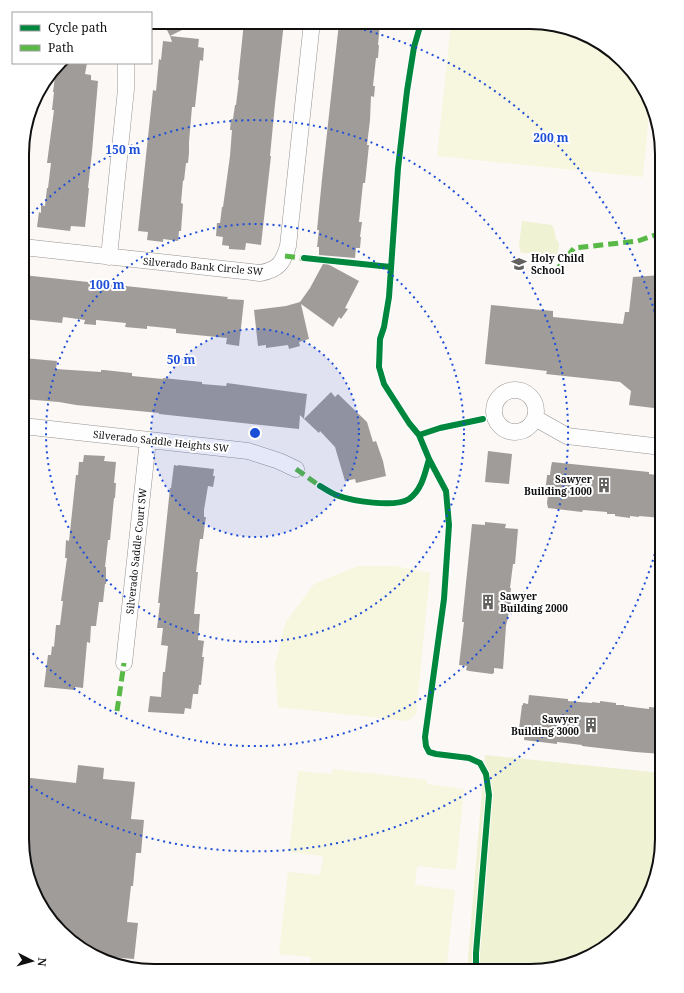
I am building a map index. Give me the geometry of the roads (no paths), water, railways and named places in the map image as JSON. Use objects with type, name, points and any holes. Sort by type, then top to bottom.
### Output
[{"type":"street","name":"Silverado Bank Circle SW","points":[[29,248],[260,273],[266,272],[279,265],[285,256],[288,246],[311,29]]},
{"type":"street","points":[[109,257],[126,89],[126,64]]},
{"type":"street","points":[[535,418],[567,436],[655,446]]},
{"type":"street","name":"Silverado Saddle Heights SW","points":[[29,427],[248,451],[274,459],[296,469]]},
{"type":"street","name":"Silverado Saddle Court SW","points":[[124,662],[148,440]]},
{"type":"place","name":"Holy Child School","points":[[519,264]]},
{"type":"place","name":"Sawyer Building 1000","points":[[604,485]]},
{"type":"place","name":"Sawyer Building 2000","points":[[488,602]]},
{"type":"place","name":"Sawyer Building 3000","points":[[591,725]]}]
